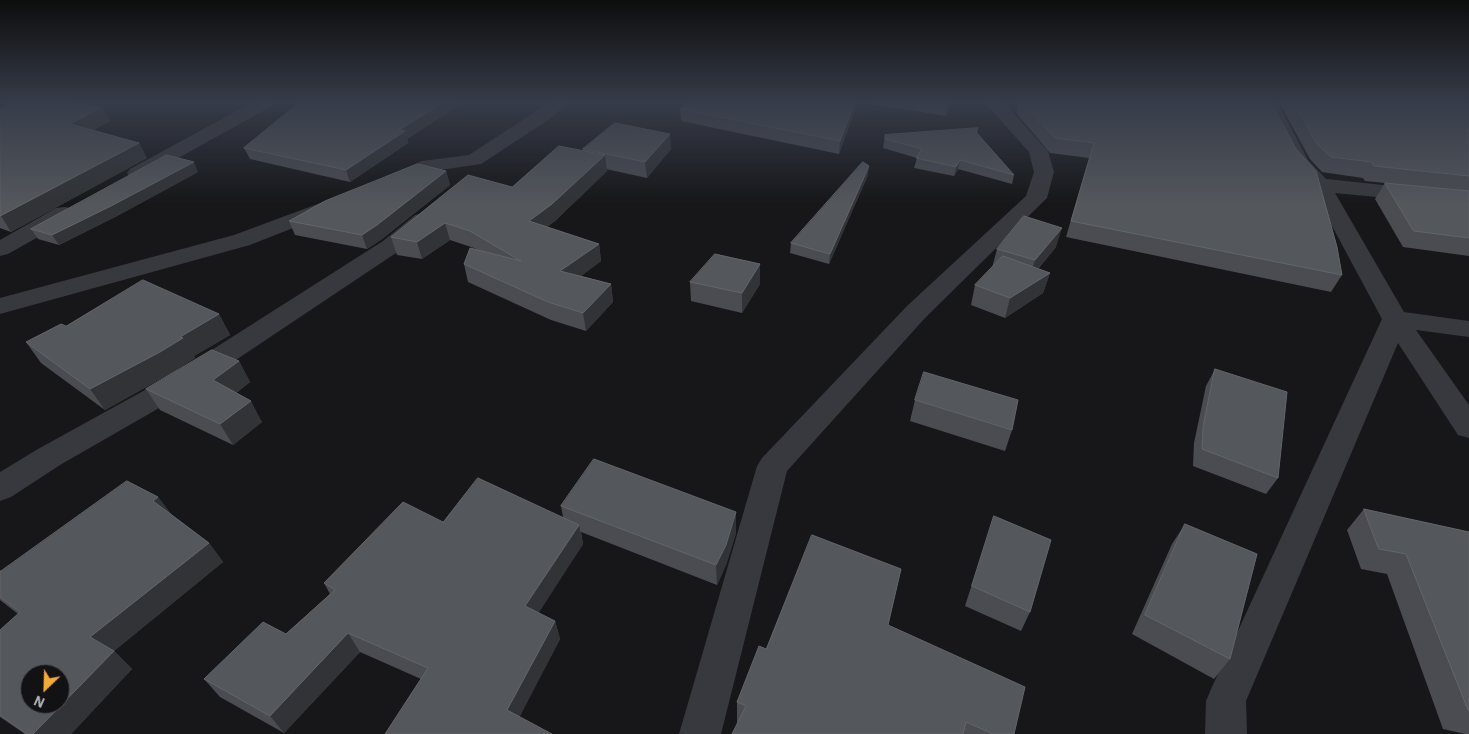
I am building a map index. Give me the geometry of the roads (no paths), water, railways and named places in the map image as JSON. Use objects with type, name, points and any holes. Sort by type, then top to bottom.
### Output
[{"type":"street","points":[[121,182],[204,136]]},
{"type":"street","points":[[376,187],[429,165],[474,160],[511,136]]},
{"type":"street","points":[[700,734],[773,466],[916,312],[1036,198],[1044,172],[1038,151],[1024,136]]},
{"type":"street","points":[[1286,136],[1300,163],[1320,185],[1395,319],[1469,428]]},
{"type":"street","points":[[462,188],[474,160]]},
{"type":"street","points":[[1320,185],[1469,200]]},
{"type":"street","points":[[0,306],[242,240],[340,201]]},
{"type":"street","points":[[0,249],[78,205]]},
{"type":"street","points":[[0,488],[49,457],[184,381],[391,246],[441,206]]},
{"type":"street","points":[[1395,319],[1469,329]]},
{"type":"street","points":[[1226,734],[1226,701],[1395,319]]}]
